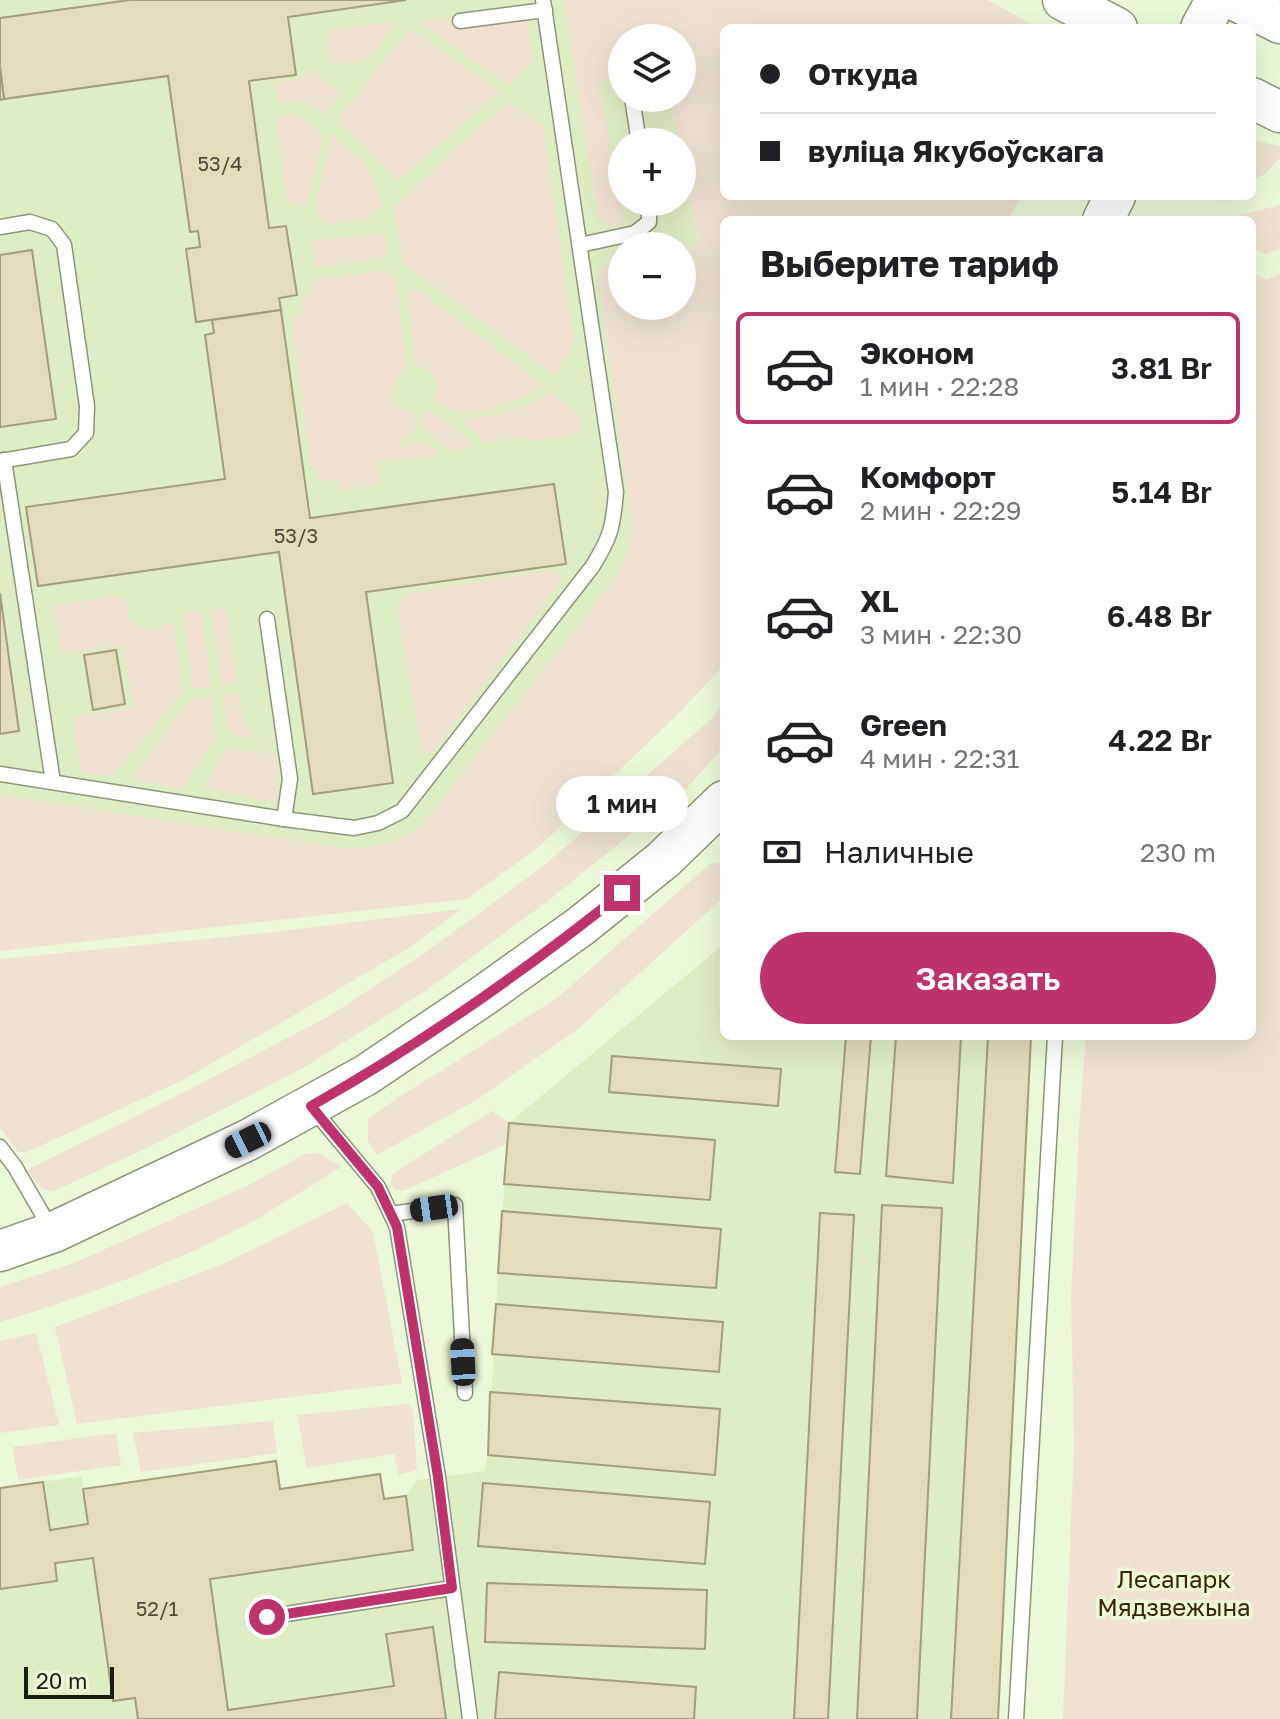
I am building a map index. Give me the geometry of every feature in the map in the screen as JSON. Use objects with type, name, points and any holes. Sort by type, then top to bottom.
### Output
[{"type":"main road","points":[[1063,0],[1109,24]]},
{"type":"main road","points":[[1203,24],[1216,0]]},
{"type":"main road","points":[[1235,0],[1280,23]]},
{"type":"main road","points":[[1256,100],[1280,112]]},
{"type":"main road","points":[[0,1251],[54,1232],[248,1140],[366,1075],[581,926],[663,860],[720,805]]},
{"type":"lane","points":[[0,774],[284,819],[354,828],[378,823],[402,811],[607,544],[614,521],[616,492],[544,5],[460,21]]},
{"type":"lane","points":[[580,245],[635,233],[649,222],[649,216]]},
{"type":"lane","points":[[0,227],[30,222],[52,229],[64,245],[87,406],[86,433],[71,449],[2,460],[53,782]]},
{"type":"lane","points":[[267,619],[290,779],[284,819]]},
{"type":"lane","points":[[1016,1719],[1055,1040]]},
{"type":"lane","points":[[311,1106],[378,1187],[397,1227],[438,1477],[470,1719]]},
{"type":"lane","points":[[0,1147],[54,1232]]},
{"type":"lane","points":[[391,1214],[455,1205],[465,1393]]},
{"type":"lane","points":[[267,1617],[452,1588]]},
{"type":"shaded area","points":[[0,0],[650,0],[632,24],[608,24],[608,112],[673,112],[676,128],[608,128],[608,216],[693,216],[720,349],[720,585],[421,894],[0,940]]},
{"type":"shaded area","points":[[720,947],[720,1040],[1031,1040],[998,1719],[0,1719],[0,1488],[82,1476],[83,1489],[276,1461],[280,1489],[380,1474],[385,1499],[406,1495],[417,1480],[484,1471],[488,1455],[509,1123]]},
{"type":"green space","points":[[564,0],[988,0],[1031,24],[720,24],[720,200],[1019,200],[1010,216],[720,216],[720,669],[678,714],[540,846],[467,899],[0,951],[0,795],[351,849],[390,843],[423,824],[618,575],[630,547],[632,524],[598,274],[608,262],[608,320],[696,320],[696,246],[699,245],[693,216],[696,216],[696,128],[676,128],[673,112],[696,112],[696,24],[608,24],[608,80],[599,82],[608,133],[608,216],[622,216],[624,225],[610,227],[598,218]]},
{"type":"green space","points":[[516,8],[526,14],[533,60],[508,85],[419,22]]},
{"type":"green space","points":[[398,21],[364,61],[332,64],[327,46],[330,29]]},
{"type":"green space","points":[[410,29],[500,91],[398,181],[342,125],[341,114]]},
{"type":"green space","points":[[313,69],[341,95],[323,113],[305,101],[278,103],[275,83],[300,79]]},
{"type":"green space","points":[[508,102],[543,126],[574,342],[556,376],[404,264],[394,207]]},
{"type":"green space","points":[[296,114],[319,130],[322,138],[309,197],[306,204],[298,205],[287,201],[276,117]]},
{"type":"green space","points":[[332,134],[365,164],[383,204],[365,220],[328,224],[321,221],[317,213],[317,197]]},
{"type":"green space","points":[[1256,141],[1280,146],[1280,158],[1264,175],[1256,178]]},
{"type":"green space","points":[[1280,205],[1280,249],[1265,254],[1256,250],[1256,216],[1235,216]]},
{"type":"green space","points":[[383,233],[387,258],[315,267],[312,241]]},
{"type":"green space","points":[[385,271],[395,277],[407,366],[394,386],[394,400],[397,405],[413,411],[416,428],[399,443],[405,447],[416,439],[437,450],[437,454],[377,462],[380,485],[339,490],[338,479],[318,481],[316,467],[311,467],[291,317],[303,314],[301,296],[312,294],[311,280]]},
{"type":"green space","name":"Лесапарк Мядзвежына","points":[[1280,273],[1280,1719],[1063,1719],[1074,1446],[1071,1297],[1086,1040],[1256,1040],[1256,275],[1267,280]]},
{"type":"green space","points":[[418,290],[544,385],[506,404],[473,412],[452,410],[433,401],[438,389],[435,380],[428,370],[415,365],[408,295],[409,291]]},
{"type":"green space","points":[[551,391],[581,418],[581,431],[569,436],[529,441],[520,437],[487,443],[463,422],[463,419],[518,408]]},
{"type":"green space","points":[[429,410],[471,441],[471,448],[453,451],[431,435],[422,419],[422,412]]},
{"type":"green space","points":[[551,570],[563,578],[433,751],[428,753],[423,750],[398,613],[400,601],[410,593]]},
{"type":"green space","points":[[116,596],[128,602],[128,619],[142,628],[151,630],[173,622],[183,692],[112,776],[81,773],[73,717],[133,708],[122,645],[62,654],[53,605]]},
{"type":"green space","points":[[227,608],[237,683],[222,685],[211,610]]},
{"type":"green space","points":[[201,611],[211,687],[193,689],[183,613]]},
{"type":"green space","points":[[239,694],[243,723],[258,739],[229,733],[223,695]]},
{"type":"green space","points":[[212,697],[215,739],[181,789],[131,779],[190,700]]},
{"type":"green space","points":[[720,709],[720,751],[685,790],[548,901],[424,992],[303,1068],[63,1187],[51,1192],[41,1188],[27,1170],[329,1016],[426,952],[546,864]]},
{"type":"green space","points":[[227,748],[276,754],[277,803],[204,787]]},
{"type":"green space","points":[[711,863],[720,864],[720,901],[579,1028],[478,1099],[377,1155],[368,1141],[368,1119],[557,998]]},
{"type":"green space","points":[[461,909],[409,948],[183,1080],[25,1153],[18,1152],[0,1128],[0,959],[256,934]]},
{"type":"green space","points":[[492,1111],[509,1123],[507,1144],[403,1191],[391,1185],[392,1175],[397,1171]]},
{"type":"green space","points":[[319,1153],[341,1167],[256,1220],[127,1279],[0,1322],[0,1287],[74,1263],[251,1184],[305,1154]]},
{"type":"green space","points":[[347,1203],[373,1232],[402,1383],[77,1424],[55,1327],[221,1265]]},
{"type":"green space","points":[[36,1333],[59,1425],[0,1433],[0,1341]]},
{"type":"green space","points":[[407,1404],[413,1410],[417,1470],[398,1475],[394,1454],[307,1468],[297,1415]]},
{"type":"green space","points":[[273,1421],[277,1453],[141,1472],[133,1433]]},
{"type":"green space","points":[[116,1433],[121,1465],[18,1480],[13,1447]]},
{"type":"building","points":[[130,0],[406,0],[288,17],[296,75],[249,81],[269,228],[286,226],[297,295],[279,298],[281,310],[196,322],[186,249],[200,247],[198,231],[190,232],[168,76],[4,99],[0,67],[0,18]]},
{"type":"building","points":[[0,67],[4,99],[0,100]]},
{"type":"building","points":[[32,250],[56,419],[0,427],[0,255]]},
{"type":"building","points":[[281,310],[310,518],[554,484],[566,564],[366,592],[393,783],[313,794],[279,552],[38,586],[26,507],[225,479],[205,335],[214,333],[212,320]]},
{"type":"building","points":[[0,593],[19,731],[0,734]]},
{"type":"building","points":[[116,650],[125,704],[93,710],[84,655]]},
{"type":"building","points":[[846,1040],[871,1040],[860,1174],[835,1172]]},
{"type":"building","points":[[896,1040],[961,1040],[953,1183],[886,1176]]},
{"type":"building","points":[[988,1040],[1031,1040],[998,1719],[951,1719]]},
{"type":"building","points":[[612,1056],[781,1069],[778,1106],[609,1092]]},
{"type":"building","points":[[509,1123],[715,1140],[710,1200],[504,1184]]},
{"type":"building","points":[[882,1205],[942,1208],[917,1719],[857,1719]]},
{"type":"building","points":[[502,1211],[721,1229],[716,1288],[498,1273]]},
{"type":"building","points":[[820,1213],[854,1215],[828,1719],[794,1719]]},
{"type":"building","points":[[496,1304],[723,1322],[719,1372],[492,1354]]},
{"type":"building","points":[[490,1392],[720,1409],[715,1475],[488,1455]]},
{"type":"building","points":[[276,1461],[280,1489],[380,1474],[384,1499],[406,1496],[413,1550],[210,1579],[228,1710],[394,1686],[386,1634],[433,1627],[446,1719],[138,1719],[135,1698],[113,1701],[93,1558],[55,1563],[57,1581],[0,1589],[0,1488],[43,1482],[50,1530],[88,1524],[83,1489]]},
{"type":"building","points":[[483,1483],[710,1502],[705,1564],[478,1546]]},
{"type":"building","points":[[487,1583],[707,1590],[705,1649],[485,1642]]},
{"type":"building","points":[[499,1672],[696,1687],[694,1719],[495,1719]]},
{"type":"route","points":[[267,1617],[452,1588],[438,1477],[397,1227],[378,1187],[311,1106],[366,1075],[463,1010],[622,893]]}]
